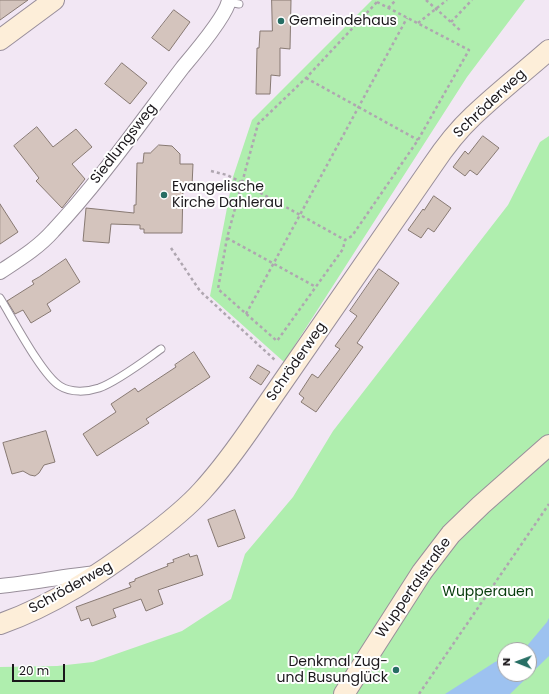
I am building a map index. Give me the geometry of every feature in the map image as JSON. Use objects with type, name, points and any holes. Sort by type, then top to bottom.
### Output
[{"type":"main road","points":[[0,40],[54,0]]},
{"type":"main road","name":"Schröderweg","points":[[0,624],[47,604],[100,572],[157,531],[201,492],[230,458],[258,419],[449,142],[490,100],[549,50]]},
{"type":"main road","name":"Wuppertalstraße","points":[[344,694],[418,578],[451,534],[481,505],[549,445]]},
{"type":"street","name":"Siedlungsweg","points":[[0,272],[27,253],[52,232],[61,222],[104,171],[232,2]]},
{"type":"street","points":[[0,586],[100,572]]},
{"type":"lane","points":[[0,298],[40,364],[54,382],[62,388],[84,392],[99,388],[122,376],[161,349]]},
{"type":"path","points":[[388,8],[396,0]]},
{"type":"path","points":[[426,0],[461,31]]},
{"type":"path","points":[[418,23],[447,0]]},
{"type":"path","points":[[451,22],[472,0]]},
{"type":"path","points":[[377,2],[388,8],[469,50],[418,140],[352,236],[345,240],[343,249],[276,341],[218,289],[227,238],[258,124],[306,78],[377,2]]},
{"type":"path","points":[[246,314],[360,107],[407,18]]},
{"type":"path","points":[[306,78],[418,140]]},
{"type":"path","points":[[210,171],[227,175],[241,182],[345,240]]},
{"type":"path","points":[[227,238],[316,287]]},
{"type":"path","points":[[171,248],[200,291],[263,350]]},
{"type":"path","points":[[419,694],[549,504]]},
{"type":"green space","points":[[372,0],[525,0],[467,77],[284,362],[210,296],[233,177],[252,120]]},
{"type":"green space","points":[[549,136],[549,440],[479,502],[339,694],[0,694],[0,667],[57,666],[93,662],[182,631],[231,599],[245,554],[293,497],[333,431],[508,205],[540,142]]},
{"type":"green space","name":"Wupperauen","points":[[549,448],[549,694],[350,694],[425,573]]},
{"type":"water","points":[[549,618],[549,656],[537,668],[537,642],[530,642]]},
{"type":"water","points":[[497,661],[497,682],[522,682],[510,694],[445,694]]},
{"type":"building","points":[[0,0],[28,0],[0,20]]},
{"type":"building","points":[[272,0],[291,0],[290,49],[280,48],[280,76],[271,75],[270,94],[256,94],[257,48],[259,48],[260,31],[272,31]]},
{"type":"building","points":[[174,10],[190,22],[169,51],[152,38]]},
{"type":"building","points":[[122,63],[147,83],[130,104],[105,84]]},
{"type":"building","points":[[37,127],[53,147],[76,129],[92,147],[72,164],[85,179],[62,208],[36,181],[39,178],[14,146]]},
{"type":"building","points":[[483,136],[499,148],[477,175],[470,170],[465,176],[453,167],[465,151],[468,154]]},
{"type":"building","name":"Evangelische Kirche Dahlerau","points":[[159,145],[172,146],[180,154],[180,164],[193,164],[192,186],[183,185],[182,233],[144,233],[144,229],[140,229],[140,225],[111,224],[109,243],[83,241],[86,208],[134,213],[134,205],[136,205],[137,163],[143,163],[144,153],[150,153]]},
{"type":"building","points":[[434,196],[451,208],[434,232],[428,228],[421,238],[408,230]]},
{"type":"building","points":[[0,204],[18,232],[0,244]]},
{"type":"building","points":[[66,259],[80,282],[47,304],[51,311],[31,323],[23,310],[15,314],[7,301],[34,284],[32,281]]},
{"type":"building","points":[[379,269],[399,283],[357,343],[363,347],[316,412],[301,402],[304,398],[299,394],[312,374],[318,378],[340,349],[335,346],[357,316],[350,311]]},
{"type":"building","points":[[194,352],[210,377],[146,419],[149,423],[97,456],[83,434],[116,412],[111,404],[135,388],[138,392],[176,367],[175,365]]},
{"type":"building","points":[[258,365],[270,372],[261,385],[250,378]]},
{"type":"building","points":[[46,431],[55,462],[44,465],[35,476],[23,471],[12,474],[3,443]]},
{"type":"building","points":[[235,510],[245,538],[218,547],[208,520]]},
{"type":"building","points":[[189,554],[190,557],[197,555],[203,575],[158,590],[163,604],[146,611],[141,599],[113,609],[116,617],[92,626],[89,618],[81,621],[76,607],[131,587],[129,583],[135,581],[135,579],[168,566],[167,564],[174,562],[173,560]]},
{"type":"place","name":"Gemeindehaus","points":[[281,21]]},
{"type":"place","name":"Evangelische Kirche Dahlerau","points":[[164,195]]},
{"type":"place","name":"Denkmal Zug- und Busunglück","points":[[396,670]]}]
